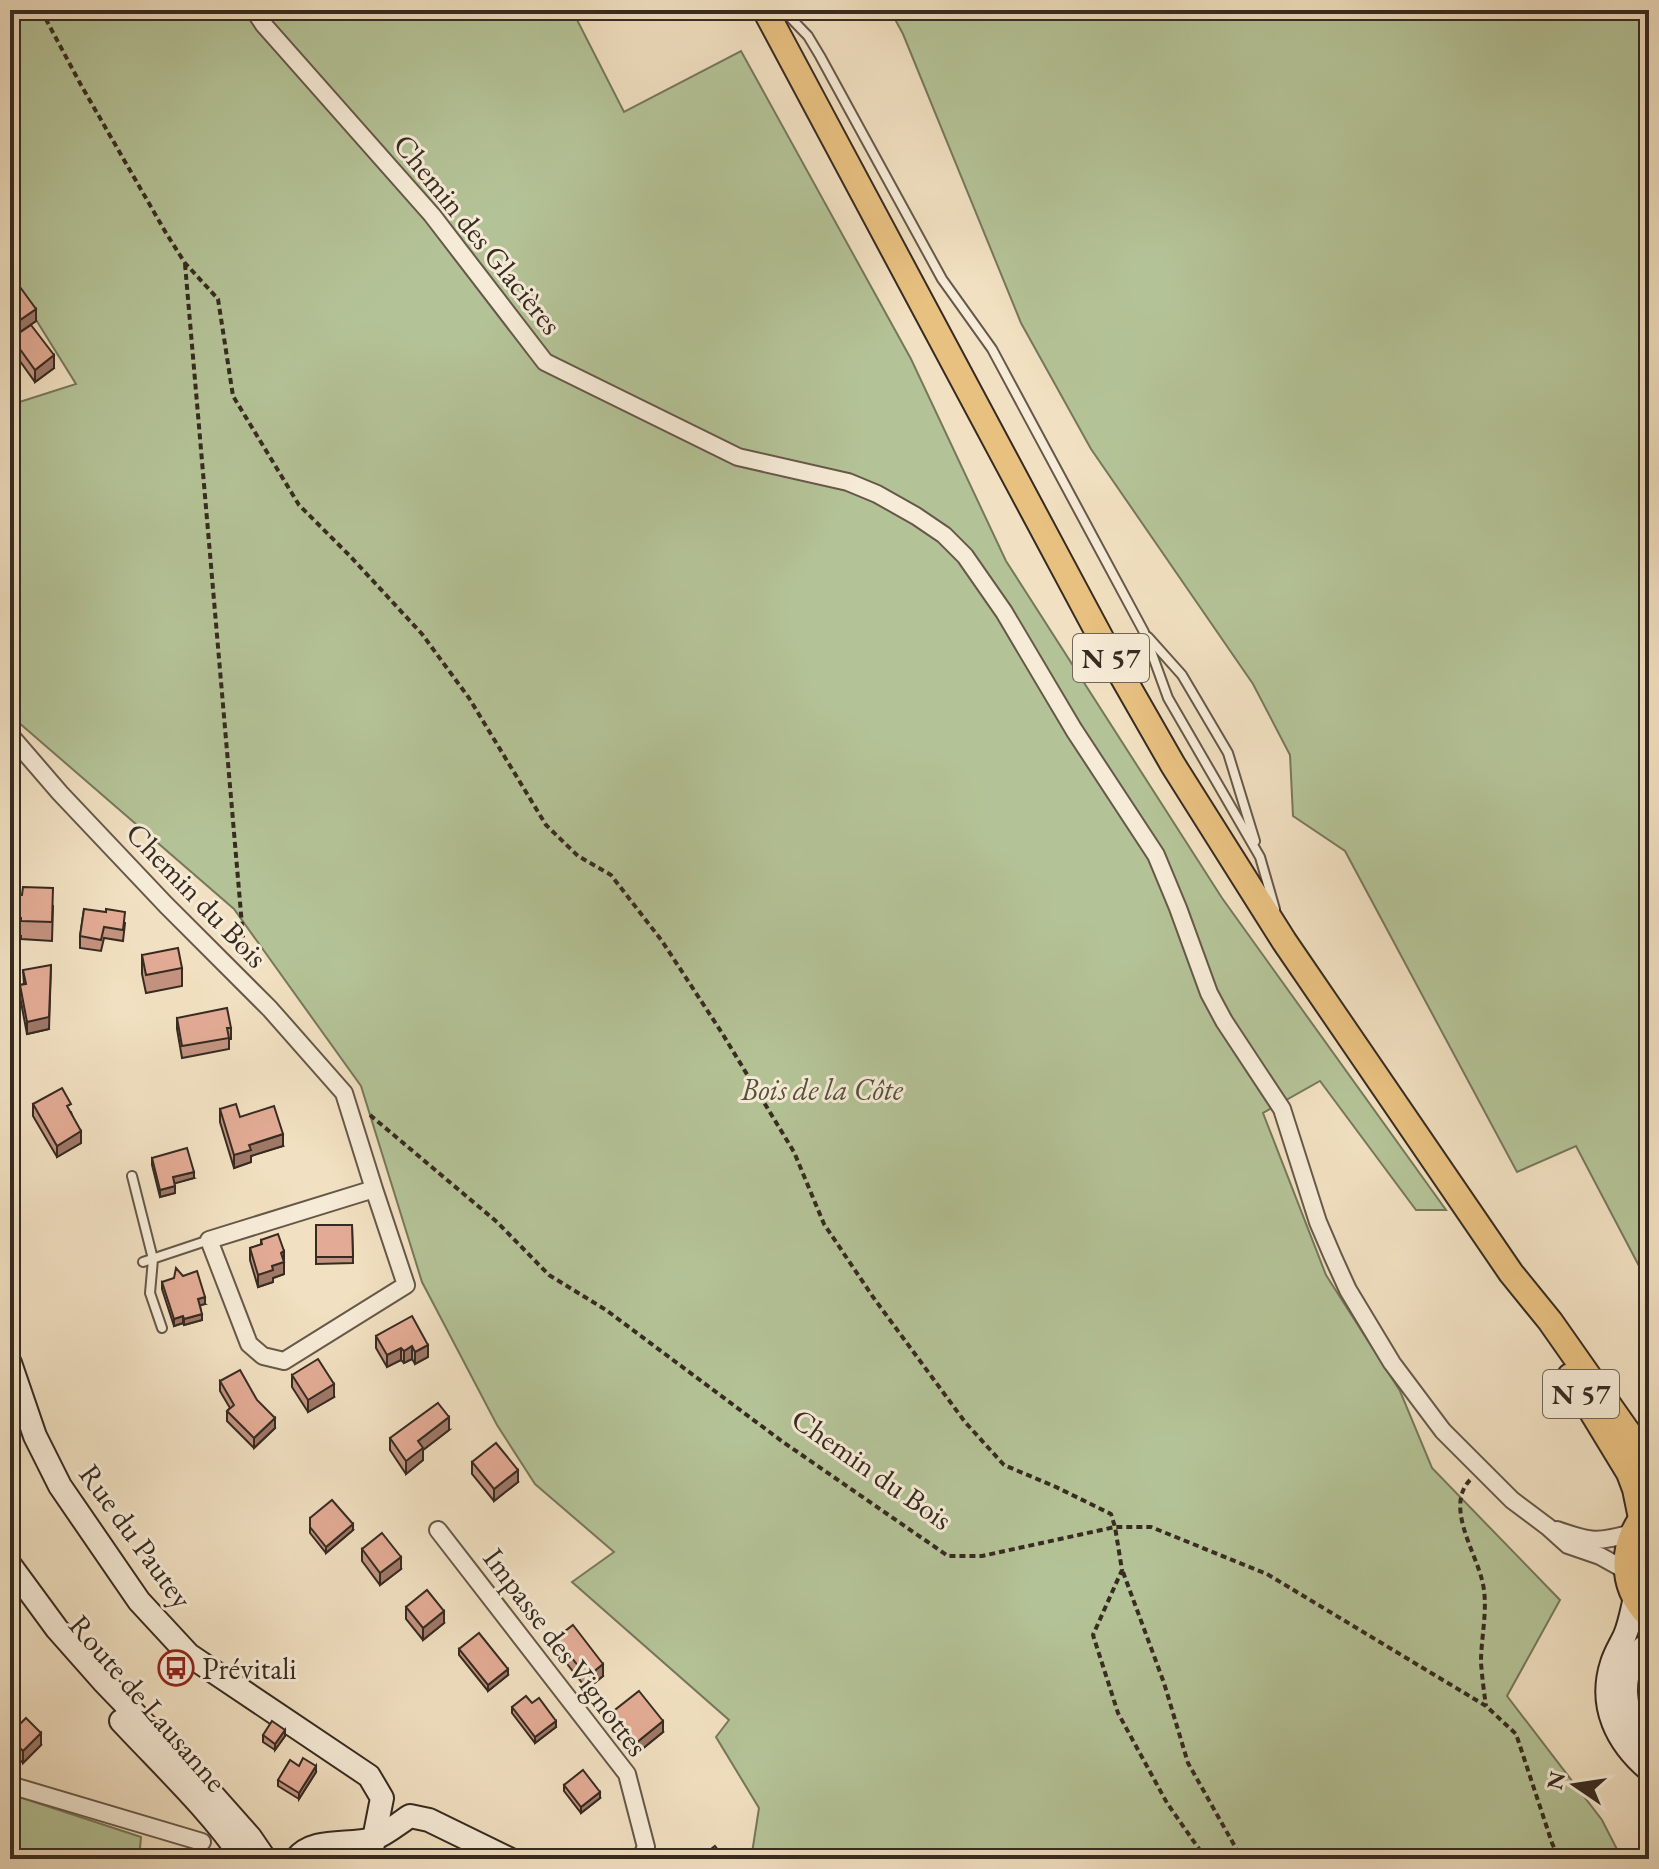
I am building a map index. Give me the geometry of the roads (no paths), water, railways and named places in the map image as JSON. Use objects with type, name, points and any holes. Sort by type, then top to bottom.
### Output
[{"type":"main road","name":"N 57","points":[[765,10],[1110,655],[1200,809],[1284,941],[1511,1273],[1550,1321],[1649,1460]]},
{"type":"main road","name":"N 57","points":[[1511,1273],[1539,1327],[1625,1464],[1635,1489],[1641,1520]]},
{"type":"main road","name":"Rue du Pautey","points":[[10,1363],[35,1436],[60,1486],[139,1601],[189,1655],[369,1776],[382,1798],[372,1849]]},
{"type":"main road","points":[[1641,1520],[1627,1552],[1627,1571],[1642,1607],[1611,1665],[1608,1704],[1616,1732],[1634,1758],[1649,1770]]},
{"type":"main road","name":"Route de Lausanne","points":[[10,1565],[75,1650],[211,1793],[265,1859]]},
{"type":"main road","name":"Route de Lausanne","points":[[10,1584],[74,1669],[196,1802],[243,1859]]},
{"type":"main road","points":[[1649,1643],[1632,1662],[1626,1692],[1633,1724],[1638,1735],[1649,1746]]},
{"type":"main road","points":[[296,1859],[303,1851],[316,1846],[372,1849],[410,1816],[429,1820],[509,1859]]},
{"type":"street","name":"Chemin des Glacières","points":[[254,10],[432,215],[545,362],[738,457],[848,482],[877,494],[944,535],[965,556],[1004,612],[1074,730],[1156,855],[1209,993],[1282,1109],[1318,1222],[1333,1257],[1392,1363],[1443,1431],[1512,1500],[1568,1545],[1600,1556],[1627,1571]]},
{"type":"street","name":"Chemin du Bois","points":[[10,735],[166,905],[270,1009],[344,1093],[406,1285],[284,1361],[263,1356],[249,1344],[209,1240]]},
{"type":"street","points":[[209,1240],[374,1189]]},
{"type":"street","name":"Chemin des Glacières","points":[[1548,1527],[1593,1541],[1611,1539],[1641,1520]]},
{"type":"street","name":"Impasse des Vignottes","points":[[438,1530],[627,1774],[646,1847],[640,1859]]},
{"type":"street","points":[[10,1785],[202,1842]]},
{"type":"lane","points":[[783,10],[808,36],[942,279],[992,349],[1144,632],[1168,698],[1260,857]]},
{"type":"lane","points":[[1144,632],[1182,675],[1228,753],[1284,941]]},
{"type":"lane","points":[[132,1176],[153,1259],[150,1293],[162,1328]]},
{"type":"lane","points":[[143,1262],[209,1240]]},
{"type":"place","name":"Prévitali","points":[[176,1668]]},
{"type":"park label","name":"Bois de la Côte","points":[[822,1089]]}]
